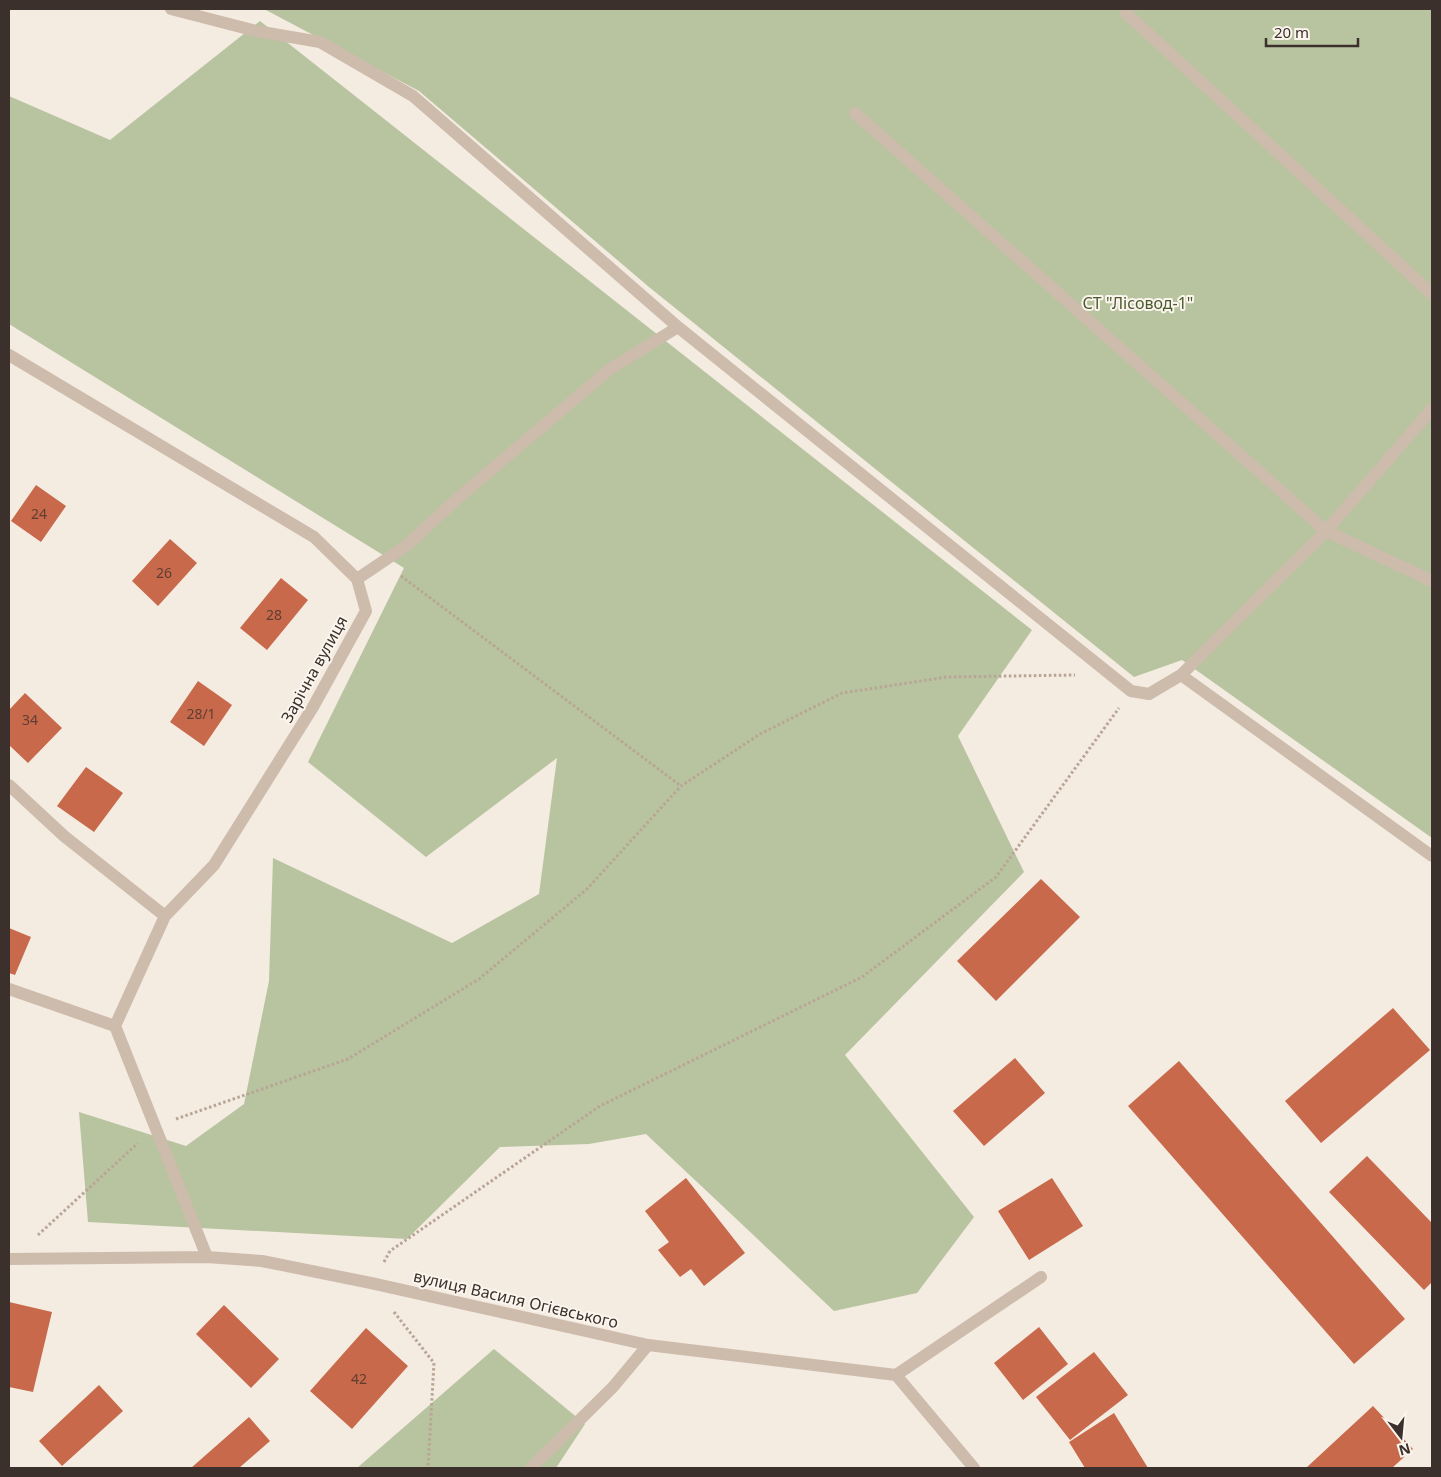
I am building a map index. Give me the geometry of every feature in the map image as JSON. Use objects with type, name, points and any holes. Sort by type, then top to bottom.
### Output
[{"type":"street","points":[[171,9],[256,31],[320,42],[413,96],[678,327],[1131,691],[1149,694],[1181,675],[1326,531],[1432,409]]},
{"type":"street","points":[[1126,13],[1432,294]]},
{"type":"street","points":[[855,113],[1326,531],[1432,581]]},
{"type":"street","points":[[357,579],[406,546],[610,369],[678,327]]},
{"type":"street","name":"Зарічна вулиця","points":[[9,355],[314,537],[357,579],[366,610],[313,708],[214,865],[165,916],[115,1026]]},
{"type":"street","points":[[1181,675],[1432,856]]},
{"type":"street","points":[[9,785],[64,836],[165,916]]},
{"type":"street","points":[[9,989],[115,1026],[207,1257]]},
{"type":"street","name":"вулиця Василя Огієвського","points":[[10,1259],[207,1257],[262,1260],[371,1282],[648,1345],[896,1375]]},
{"type":"street","points":[[974,1468],[896,1375],[1041,1277]]},
{"type":"street","points":[[531,1468],[613,1387],[648,1345]]},
{"type":"path","points":[[401,576],[681,786]]},
{"type":"path","points":[[10,1259],[155,1127],[348,1059],[479,979],[587,889],[681,786],[760,734],[842,693],[948,677],[1111,674]]},
{"type":"path","points":[[428,1468],[434,1364],[371,1282],[390,1251],[600,1106],[862,977],[996,877],[1131,691]]},
{"type":"green space","name":"СТ \"Лісовод-1\"","points":[[264,9],[1432,9],[1432,838],[1182,660],[1134,677],[649,287],[419,91]]},
{"type":"green space","points":[[260,21],[1032,630],[958,736],[1024,872],[845,1055],[974,1217],[917,1293],[834,1311],[646,1134],[589,1144],[500,1147],[407,1239],[88,1222],[79,1112],[186,1146],[244,1104],[269,981],[273,858],[452,943],[539,894],[557,758],[426,857],[308,762],[404,568],[9,324],[9,96],[110,140]]},
{"type":"green space","points":[[494,1349],[585,1424],[556,1468],[357,1468]]},
{"type":"building","points":[[36,485],[66,506],[41,542],[11,521]]},
{"type":"building","points":[[170,539],[197,563],[158,606],[132,581]]},
{"type":"building","points":[[281,578],[308,600],[267,650],[240,628]]},
{"type":"building","points":[[198,681],[232,705],[204,746],[170,722]]},
{"type":"building","points":[[25,693],[62,728],[28,763],[9,745],[9,710]]},
{"type":"building","points":[[86,767],[123,793],[94,832],[57,806]]},
{"type":"building","points":[[1041,879],[1080,917],[996,1001],[957,961]]},
{"type":"building","points":[[9,928],[31,937],[15,975],[9,973]]},
{"type":"building","points":[[1393,1008],[1430,1050],[1321,1143],[1285,1101]]},
{"type":"building","points":[[1015,1058],[1045,1093],[984,1146],[953,1111]]},
{"type":"building","points":[[1179,1061],[1405,1319],[1354,1364],[1128,1106]]},
{"type":"building","points":[[1367,1156],[1432,1223],[1432,1282],[1424,1290],[1329,1192]]},
{"type":"building","points":[[686,1178],[745,1253],[704,1286],[691,1269],[680,1277],[658,1250],[669,1242],[645,1211]]},
{"type":"building","points":[[1052,1178],[1083,1226],[1029,1260],[998,1211]]},
{"type":"building","points":[[9,1302],[52,1312],[33,1392],[9,1387]]},
{"type":"building","points":[[224,1305],[279,1359],[251,1388],[196,1334]]},
{"type":"building","points":[[1039,1327],[1068,1364],[1023,1400],[994,1363]]},
{"type":"building","points":[[366,1328],[408,1366],[352,1429],[310,1391]]},
{"type":"building","points":[[1094,1352],[1128,1395],[1070,1440],[1036,1397]]},
{"type":"building","points":[[99,1385],[123,1411],[62,1466],[39,1441]]},
{"type":"building","points":[[1373,1406],[1413,1449],[1392,1468],[1306,1468]]},
{"type":"building","points":[[1114,1413],[1148,1468],[1085,1468],[1069,1442]]},
{"type":"building","points":[[249,1417],[270,1441],[239,1468],[191,1468]]}]
